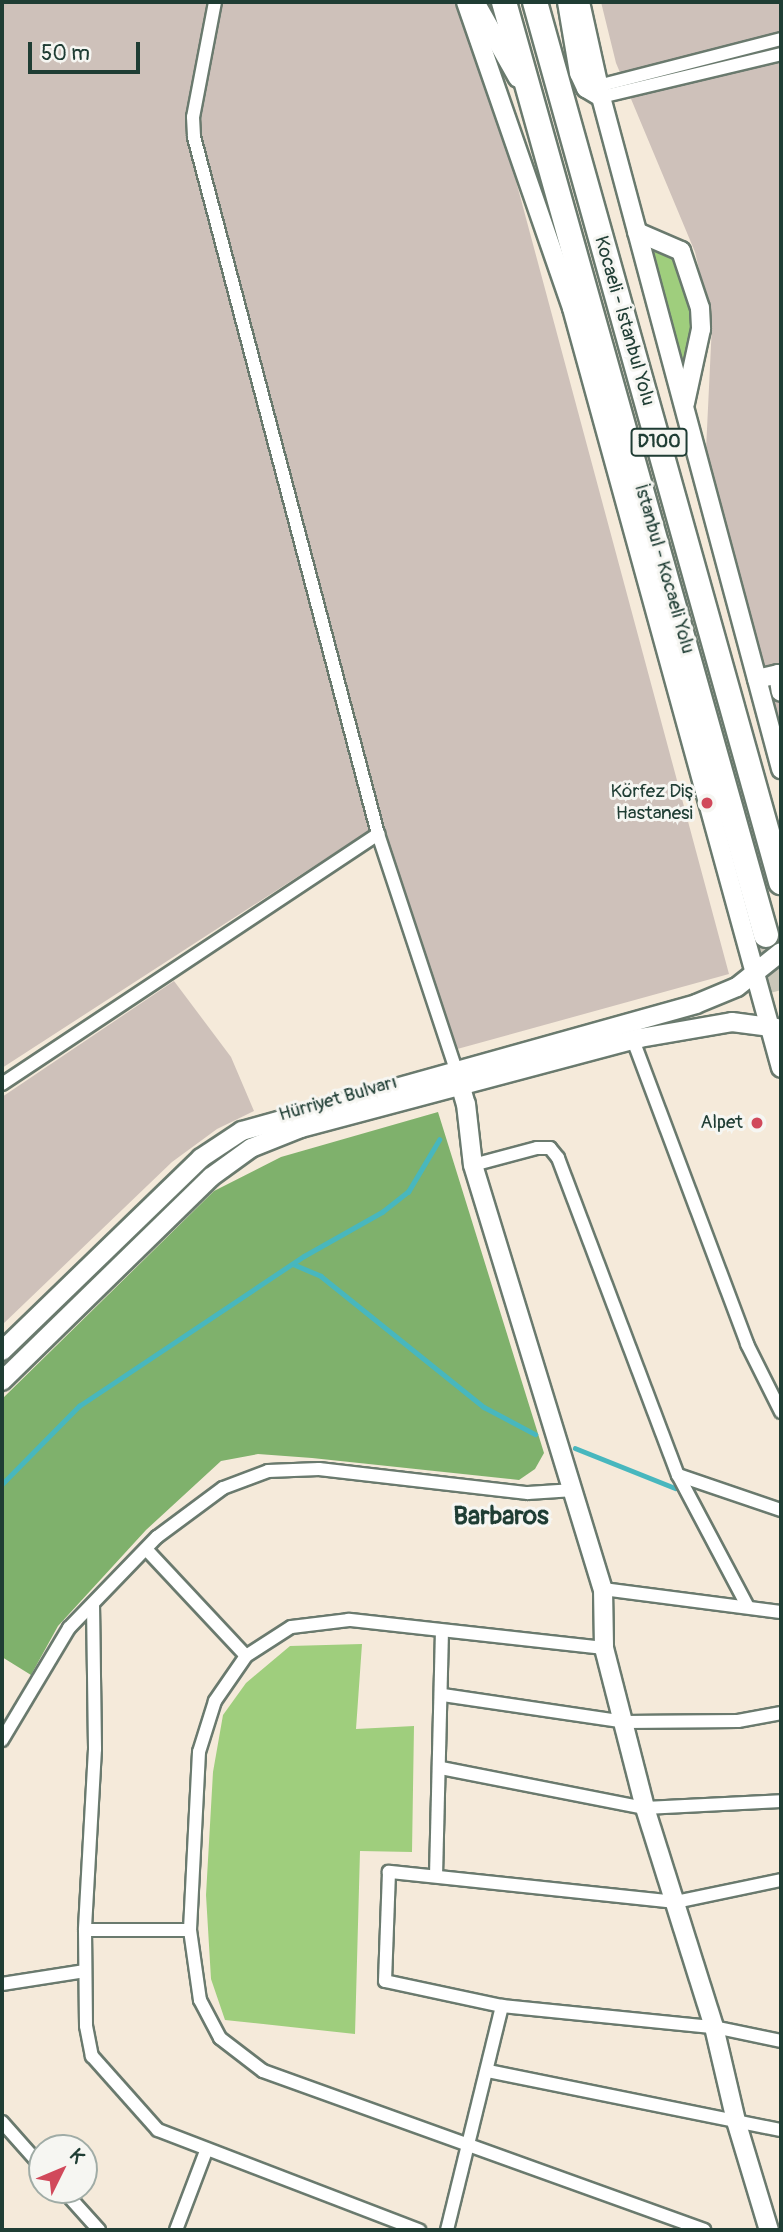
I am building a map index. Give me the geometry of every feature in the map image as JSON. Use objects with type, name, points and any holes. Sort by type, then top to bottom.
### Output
[{"type":"highway","points":[[490,2],[532,101]]},
{"type":"highway","name":"İstanbul - Kocaeli Yolu","points":[[504,2],[774,943]]},
{"type":"highway","name":"Kocaeli - İstanbul Yolu","points":[[535,2],[781,882]]},
{"type":"highway","points":[[548,2],[570,134]]},
{"type":"main road","points":[[466,2],[572,309],[754,971],[776,1028],[781,1068]]},
{"type":"main road","points":[[475,2],[532,101]]},
{"type":"main road","points":[[567,2],[579,73],[586,88],[599,91]]},
{"type":"main road","points":[[580,2],[599,91],[781,769]]},
{"type":"main road","points":[[547,157],[572,309]]},
{"type":"main road","points":[[637,232],[681,251],[700,308],[701,329],[684,407]]},
{"type":"main road","points":[[757,679],[780,683]]},
{"type":"main road","name":"Hürriyet Bulvarı","points":[[2,1381],[211,1177],[251,1148],[302,1128],[696,1004],[737,987],[754,971],[774,943]]},
{"type":"main road","name":"Hürriyet Bulvarı","points":[[2,1351],[201,1158],[242,1131],[459,1079],[716,1023],[746,1021],[776,1028]]},
{"type":"main road","points":[[459,1079],[473,1165],[603,1588],[604,1648],[645,1808],[714,2027],[736,2122],[769,2230]]},
{"type":"street","points":[[215,2],[193,117],[194,137],[378,834],[459,1079]]},
{"type":"street","points":[[599,91],[781,39]]},
{"type":"street","points":[[599,91],[781,54]]},
{"type":"street","points":[[2,1084],[378,834]]},
{"type":"street","points":[[633,1040],[747,1344],[781,1412]]},
{"type":"street","points":[[473,1165],[537,1148],[550,1148],[558,1158],[678,1475],[748,1607]]},
{"type":"street","points":[[2,1740],[69,1628],[146,1549],[223,1488],[268,1471],[318,1469],[528,1493],[574,1490]]},
{"type":"street","points":[[678,1475],[781,1510]]},
{"type":"street","points":[[146,1549],[246,1656]]},
{"type":"street","points":[[603,1588],[781,1612]]},
{"type":"street","points":[[93,1604],[95,1749],[85,1930],[86,2026],[92,2056],[158,2130],[206,2151],[419,2230]]},
{"type":"street","points":[[604,1648],[349,1620],[291,1627],[246,1656],[215,1701],[199,1752],[190,1930],[200,2000],[220,2038],[263,2071],[686,2228],[704,2230]]},
{"type":"street","points":[[436,1876],[443,1695],[442,1632]]},
{"type":"street","points":[[443,1695],[625,1722],[738,1721],[781,1713]]},
{"type":"street","points":[[441,1768],[645,1808],[781,1801]]},
{"type":"street","points":[[781,1880],[676,1902],[389,1872],[385,1981],[502,2006],[714,2027],[781,2041]]},
{"type":"street","points":[[85,1930],[190,1930]]},
{"type":"street","points":[[2,1984],[85,1971]]},
{"type":"street","points":[[447,2230],[470,2148],[502,2006]]},
{"type":"street","points":[[488,2071],[781,2130]]},
{"type":"street","points":[[2,2122],[28,2151]]},
{"type":"street","points":[[176,2230],[206,2151]]},
{"type":"street","points":[[76,2204],[99,2230]]},
{"type":"shaded area","points":[[2,2],[455,2],[505,140],[729,974],[450,1051],[378,834],[362,835],[2,1068]]},
{"type":"shaded area","points":[[601,2],[781,2],[781,726],[706,450],[712,324],[695,252],[616,63]]},
{"type":"shaded area","points":[[174,981],[231,1057],[254,1111],[217,1129],[172,1162],[2,1325],[2,1097]]},
{"type":"green space","points":[[637,232],[681,251],[700,308],[684,407]]},
{"type":"green space","points":[[438,1112],[544,1453],[535,1469],[519,1480],[258,1454],[221,1461],[146,1530],[58,1626],[31,1675],[2,1657],[2,1399],[214,1191],[281,1157]]},
{"type":"green space","points":[[362,1644],[356,1729],[414,1726],[412,1852],[360,1851],[355,2034],[225,2020],[211,1979],[206,1895],[213,1772],[223,1715],[246,1683],[290,1646]]},
{"type":"waterway","points":[[2,1484],[79,1406],[304,1256],[382,1212],[408,1192],[439,1140]]},
{"type":"waterway","points":[[293,1264],[321,1276],[484,1407],[535,1434]]},
{"type":"waterway","points":[[575,1448],[675,1488]]},
{"type":"tunnel","points":[[766,935],[781,990]]},
{"type":"place","name":"Körfez Diş Hastanesi","points":[[707,803]]},
{"type":"place","name":"Alpet","points":[[757,1123]]},
{"type":"district","name":"Barbaros","points":[[501,1517]]}]
